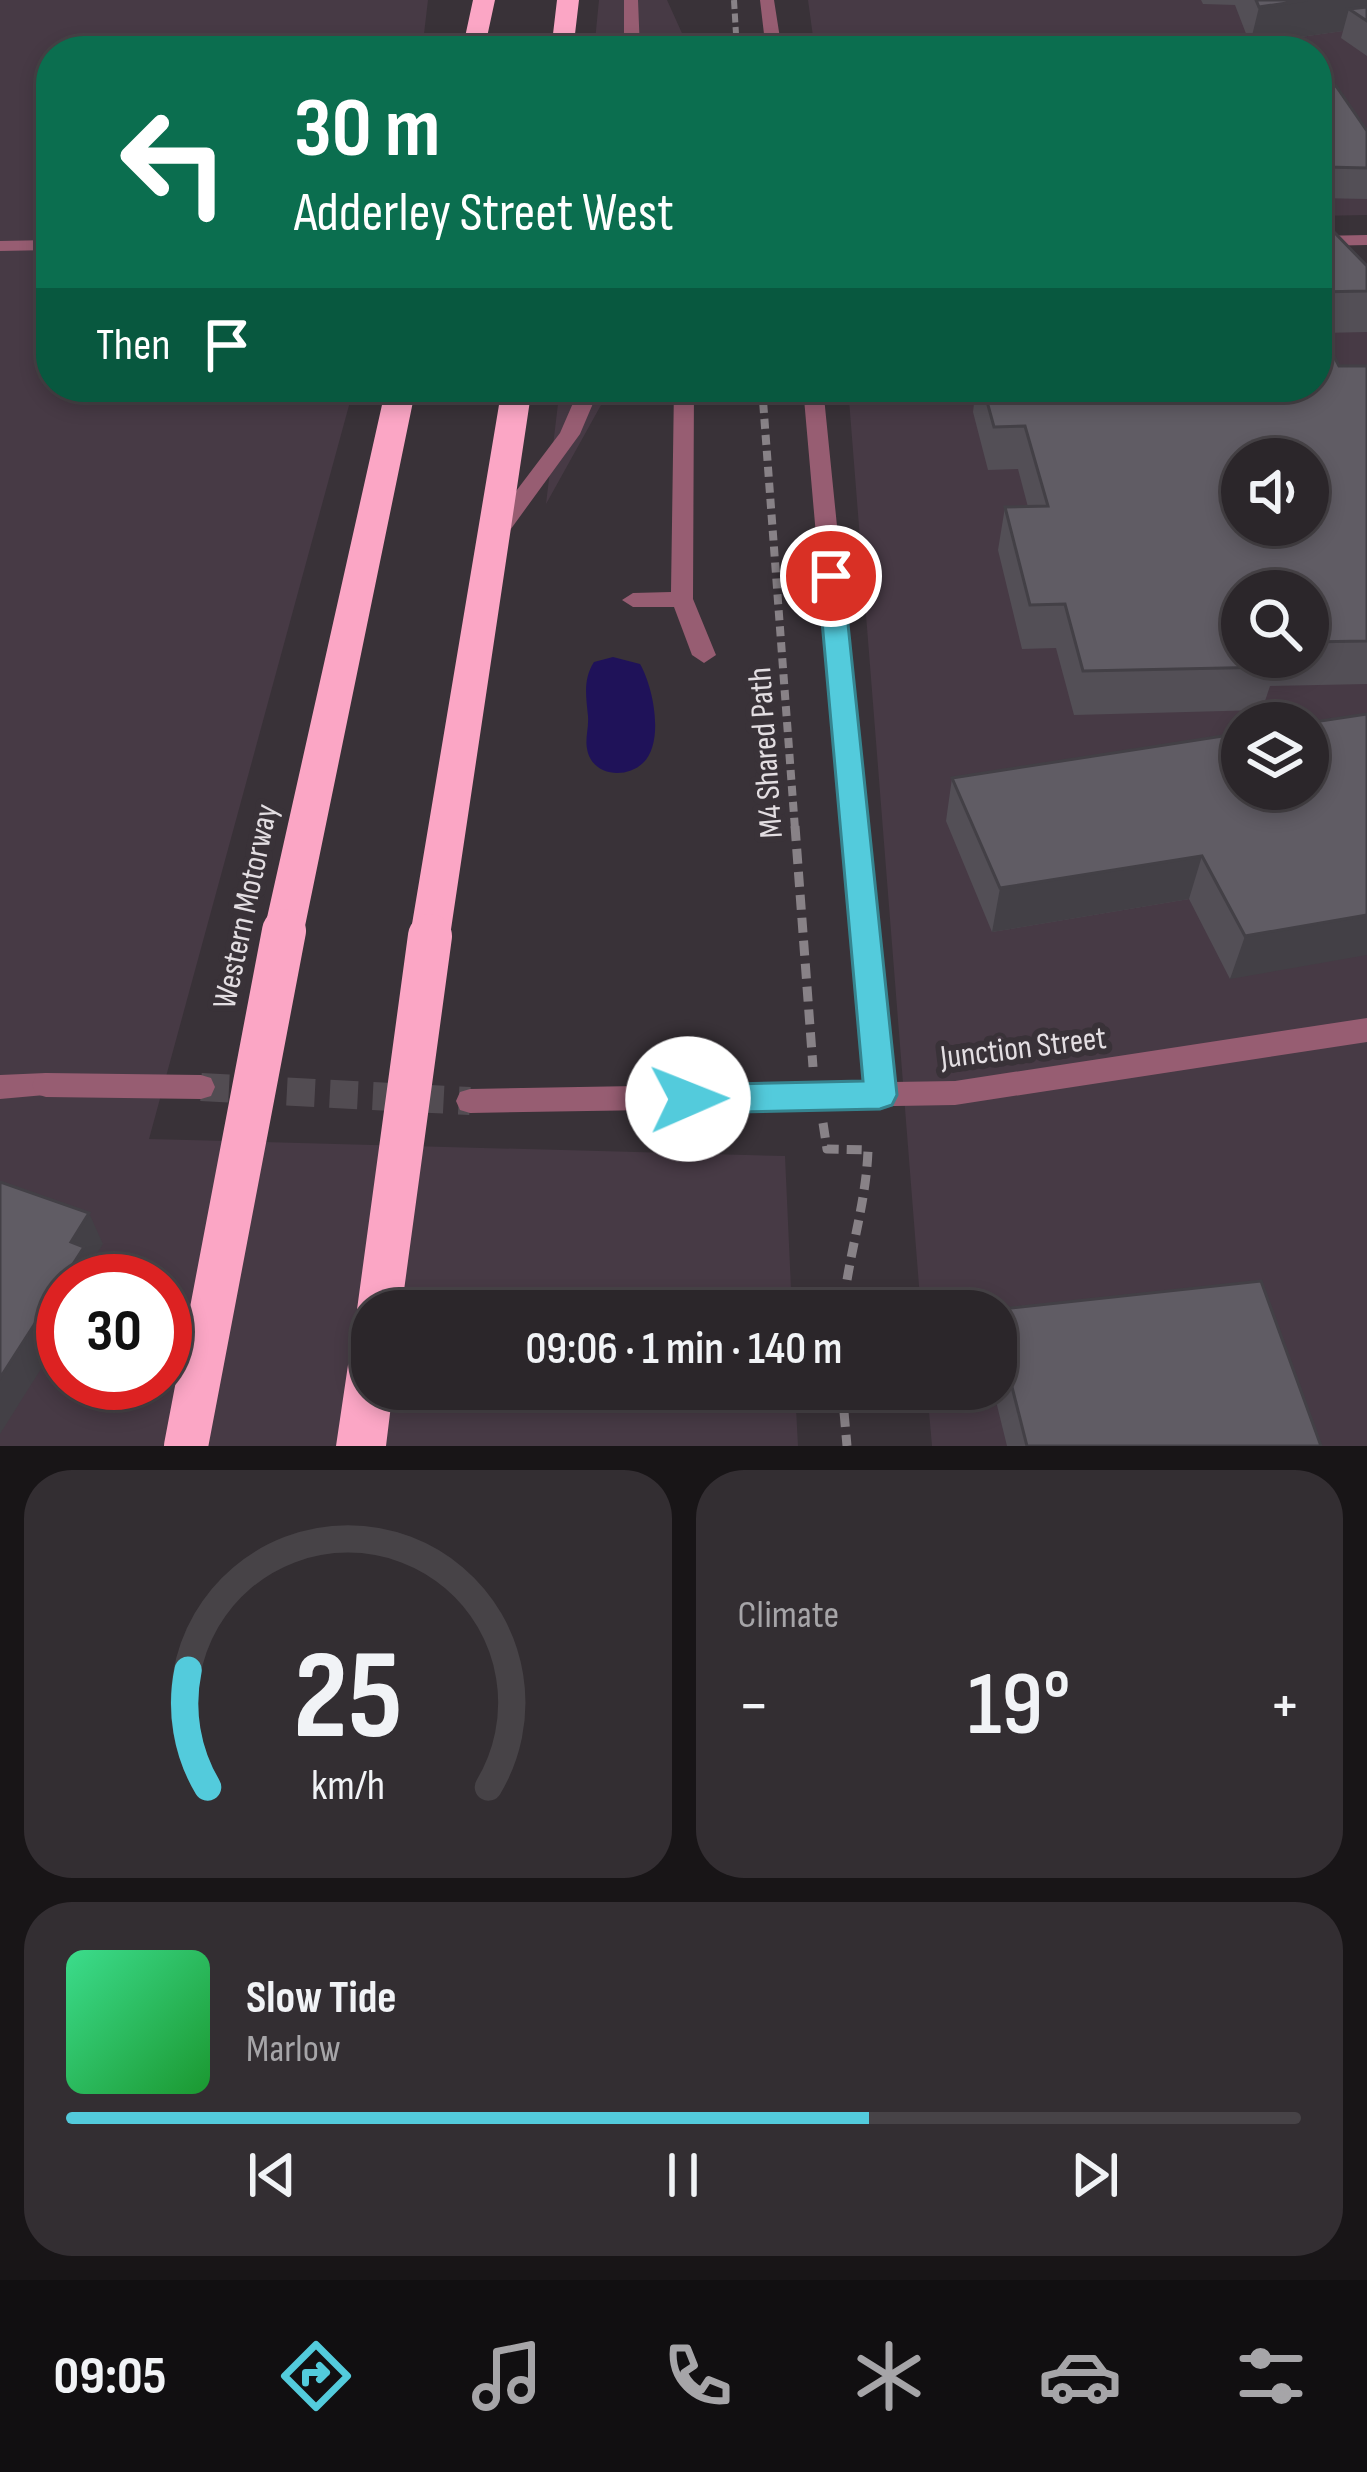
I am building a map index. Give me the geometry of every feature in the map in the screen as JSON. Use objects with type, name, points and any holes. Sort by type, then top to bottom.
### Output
[{"type":"highway","points":[[476,36],[484,0]]},
{"type":"highway","points":[[564,36],[568,0]]},
{"type":"highway","name":"Western Motorway","points":[[186,1446],[284,931],[398,402]]},
{"type":"highway","points":[[382,1290],[430,936],[515,402]]},
{"type":"highway","points":[[361,1446],[366,1410]]},
{"type":"street","points":[[631,0],[632,36]]},
{"type":"street","points":[[767,0],[772,36]]},
{"type":"street","points":[[1359,240],[1367,259]]},
{"type":"street","points":[[0,246],[36,245]]},
{"type":"street","points":[[497,532],[570,434],[584,402]]},
{"type":"street","points":[[685,402],[682,599],[704,655]]},
{"type":"street","points":[[814,402],[880,1095]]},
{"type":"street","points":[[633,600],[682,599]]},
{"type":"street","name":"Junction Street","points":[[470,1101],[955,1093],[1367,1030]]},
{"type":"street","points":[[0,1087],[200,1087]]},
{"type":"path","points":[[734,0],[736,36]]},
{"type":"path","name":"M4 Shared Path","points":[[763,402],[808,1044]]},
{"type":"path","points":[[827,1149],[868,1150],[866,1201],[848,1254],[845,1290]]},
{"type":"path","points":[[844,1410],[847,1446]]},
{"type":"shaded area","points":[[0,0],[428,0],[424,36],[36,36],[36,402],[350,402],[149,1139],[785,1156],[791,1290],[351,1290],[351,1410],[796,1410],[798,1446],[0,1446]]},
{"type":"shaded area","points":[[599,0],[667,0],[683,36],[595,36]]},
{"type":"shaded area","points":[[808,0],[1367,0],[1367,215],[1332,216],[1332,36],[813,36]]},
{"type":"shaded area","points":[[1332,268],[1367,307],[1367,1446],[932,1446],[929,1410],[1017,1410],[1017,1290],[919,1290],[849,402],[1332,402]]},
{"type":"shaded area","points":[[558,402],[603,402],[546,504]]},
{"type":"shaded area","points":[[613,657],[640,664],[655,714],[650,754],[636,768],[620,773],[597,767],[586,744],[588,675],[594,662]]},
{"type":"building","points":[[1256,0],[1307,0],[1259,7]]},
{"type":"building","points":[[1367,7],[1367,21],[1349,9]]},
{"type":"building","points":[[1332,87],[1367,131],[1367,168],[1332,167]]},
{"type":"building","points":[[1332,231],[1367,266],[1367,291],[1332,292]]},
{"type":"building","points":[[1332,352],[1339,366],[1367,366],[1367,641],[1329,642],[1329,570],[1221,570],[1221,668],[1083,671],[1065,604],[1030,605],[1005,507],[1048,506],[1025,426],[994,427],[987,402],[1332,402]]},
{"type":"building","points":[[1367,714],[1367,915],[1245,936],[1202,856],[1000,888],[952,778],[1221,736],[1221,810],[1329,810],[1329,720]]},
{"type":"building","points":[[0,1182],[89,1213],[71,1242],[84,1247],[80,1254],[36,1254],[36,1322],[0,1378]]},
{"type":"building","points":[[1261,1281],[1321,1446],[1027,1446],[1017,1407],[1017,1307]]},
{"type":"tunnel","points":[[201,1087],[470,1101]]},
{"type":"route","points":[[688,1099],[880,1095],[831,576]]}]
